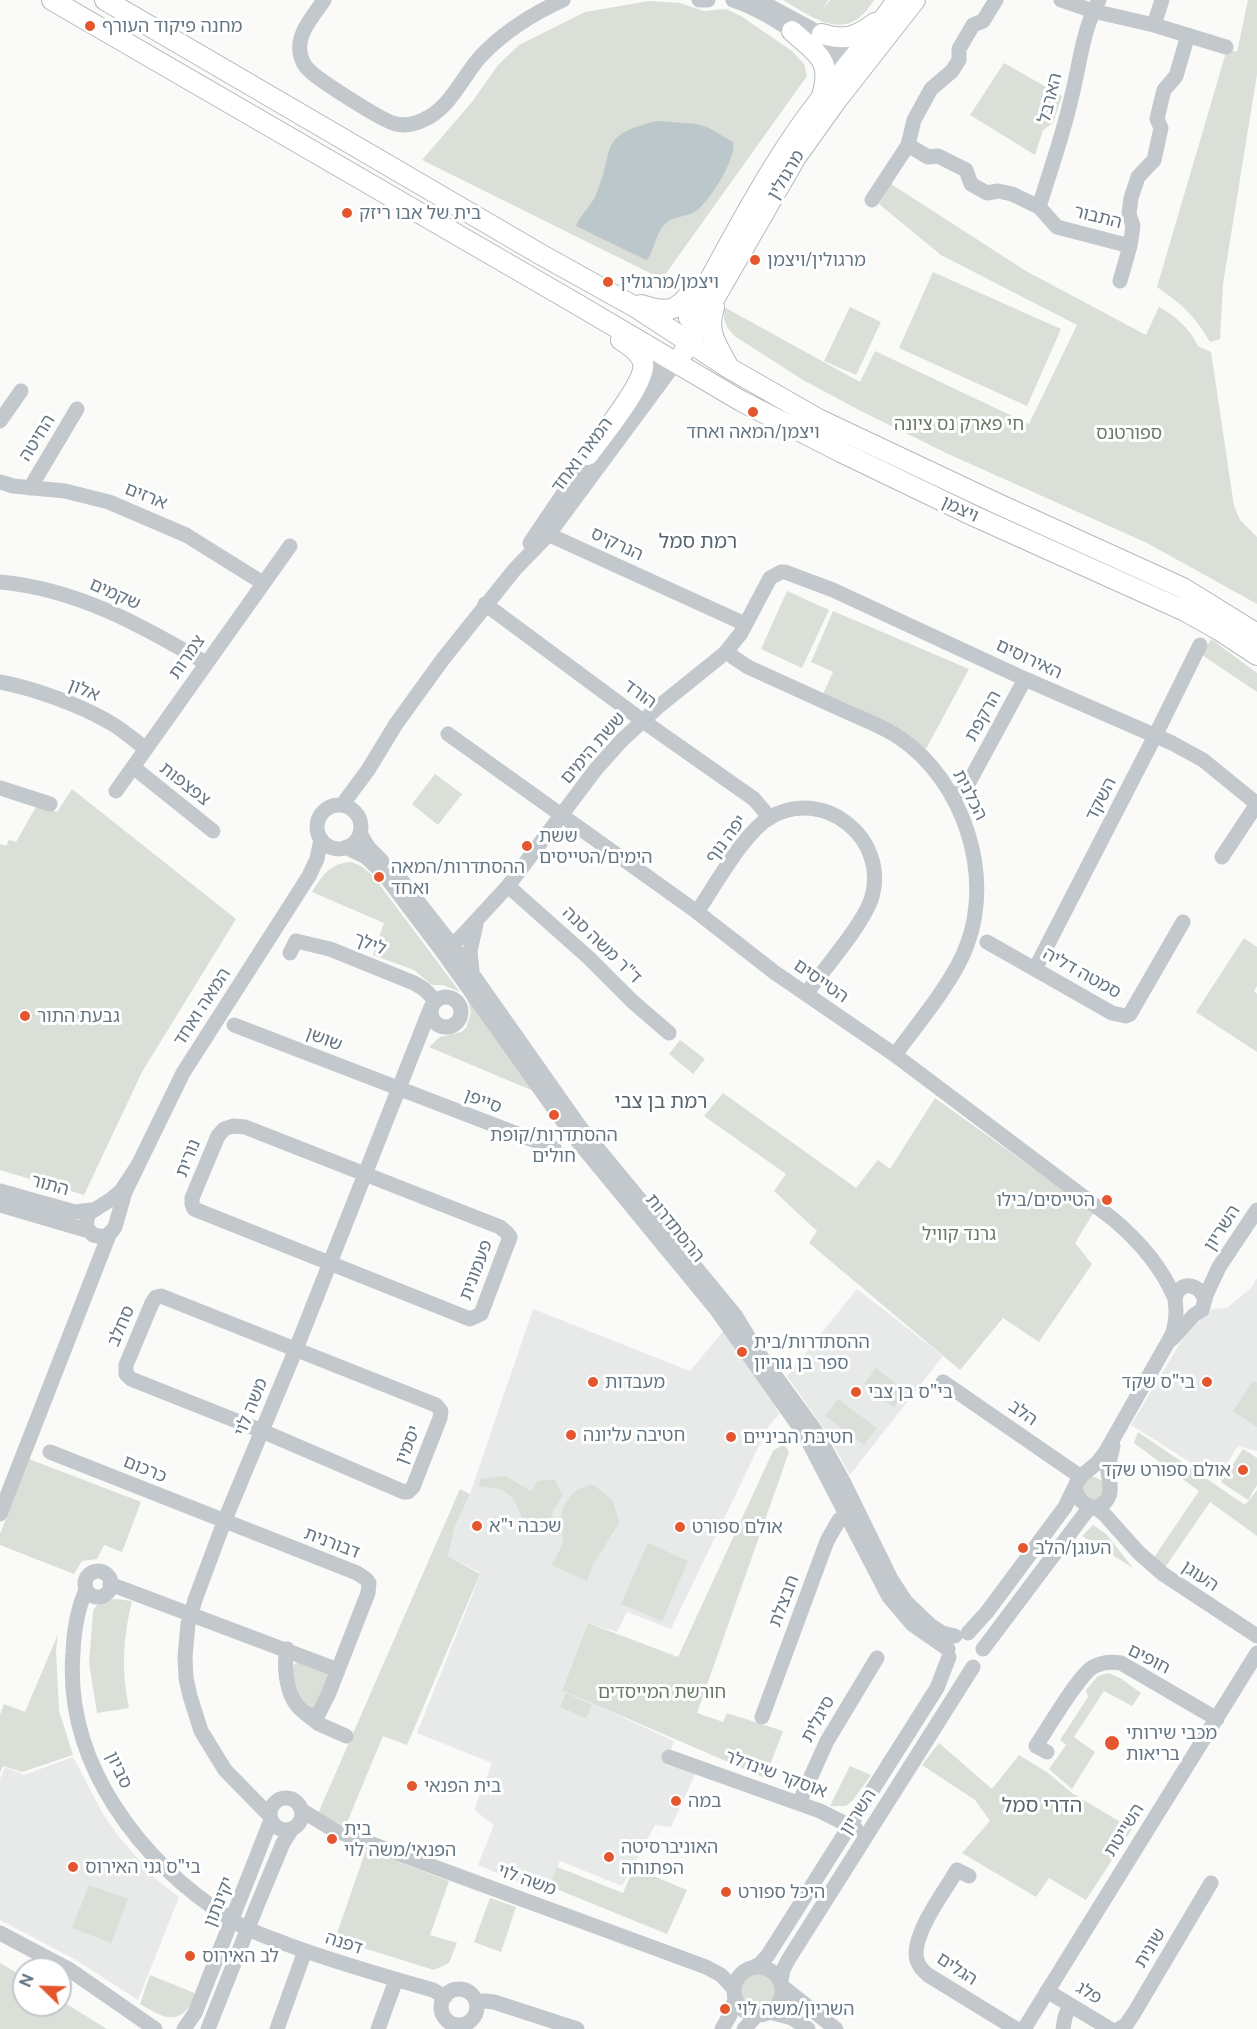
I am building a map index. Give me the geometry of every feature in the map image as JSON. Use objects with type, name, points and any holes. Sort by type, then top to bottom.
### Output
[{"type":"main road","points":[[52,0],[416,210],[636,351],[643,363],[641,378],[634,392],[588,455]]},
{"type":"main road","points":[[105,0],[596,285],[656,310],[673,309],[687,297],[742,223]]},
{"type":"main road","name":"מרגולין","points":[[687,334],[742,223],[782,154],[820,100],[915,0]]},
{"type":"main road","points":[[822,34],[843,38],[857,35],[893,6]]},
{"type":"main road","name":"מרגולין","points":[[671,359],[725,282],[796,157],[893,6]]},
{"type":"main road","points":[[792,32],[818,55],[826,67],[826,82],[820,100]]},
{"type":"main road","name":"ויצמן","points":[[416,210],[741,402],[974,516],[1185,611],[1257,655]]},
{"type":"main road","points":[[725,282],[710,324],[711,331],[729,368]]},
{"type":"main road","name":"ויצמן","points":[[596,285],[687,334],[729,368],[853,436],[1183,588],[1257,634]]},
{"type":"street","points":[[324,0],[300,40],[300,54],[305,65],[316,76],[387,121],[396,124],[412,124],[431,116],[494,43],[526,19],[563,0]]},
{"type":"street","points":[[699,0],[708,0]]},
{"type":"street","points":[[733,0],[792,32],[857,61]]},
{"type":"street","points":[[758,0],[822,34],[857,61]]},
{"type":"street","points":[[872,200],[908,145],[914,120],[931,89],[952,71],[959,60],[959,49],[973,25],[983,21],[996,0]]},
{"type":"street","points":[[1061,0],[1096,6],[1226,47]]},
{"type":"street","points":[[1154,25],[1162,0]]},
{"type":"street","name":"הארבל","points":[[1039,207],[1067,117],[1083,42],[1096,6]]},
{"type":"street","points":[[1120,281],[1133,226],[1129,214],[1131,198],[1138,177],[1154,160],[1161,128],[1157,119],[1164,90],[1176,76],[1188,35]]},
{"type":"street","name":"התבור","points":[[908,145],[928,157],[938,156],[966,170],[971,184],[987,193],[998,191],[1012,194],[1039,207],[1057,227],[1130,246]]},
{"type":"street","name":"המאה ואחד","points":[[542,533],[588,455],[671,359]]},
{"type":"street","name":"המאה ואחד","points":[[342,805],[368,770],[396,724],[671,359]]},
{"type":"street","points":[[0,421],[21,391]]},
{"type":"street","name":"החיטה","points":[[30,488],[77,409]]},
{"type":"street","name":"ארזים","points":[[0,482],[13,486],[65,491],[89,496],[143,516],[205,545],[263,583]]},
{"type":"street","name":"הנרקיס","points":[[542,533],[745,624]]},
{"type":"street","name":"צמרות","points":[[116,791],[290,546]]},
{"type":"street","name":"האירוסים","points":[[774,575],[785,572],[834,590],[1025,679],[1172,743],[1203,760],[1257,804]]},
{"type":"street","name":"ששת הימים","points":[[447,948],[508,886],[612,750],[728,650],[774,575]]},
{"type":"street","name":"שקמים","points":[[0,582],[51,590],[91,603],[157,635],[206,663]]},
{"type":"street","name":"הורד","points":[[485,604],[643,721],[754,799],[770,818]]},
{"type":"street","name":"השקד","points":[[1035,969],[1200,645]]},
{"type":"street","name":"הכלנית","points":[[728,650],[733,657],[748,667],[900,738],[931,766],[952,797],[967,829],[975,862],[977,896],[967,945],[953,972],[895,1055]]},
{"type":"street","name":"הרקפת","points":[[952,797],[968,784],[1025,679]]},
{"type":"street","name":"אלון","points":[[0,682],[41,694],[98,716],[146,749]]},
{"type":"street","name":"הטייסים","points":[[448,734],[697,912],[742,948],[895,1055],[1113,1219],[1135,1239],[1161,1271],[1176,1303]]},
{"type":"street","name":"צפצפות","points":[[133,767],[213,831]]},
{"type":"street","points":[[356,813],[359,780]]},
{"type":"street","points":[[0,788],[50,804]]},
{"type":"street","points":[[1221,857],[1257,804]]},
{"type":"street","points":[[342,805],[356,813],[360,819],[360,833],[352,844],[342,848],[331,847],[321,839],[317,828],[320,817],[329,807],[342,805]]},
{"type":"street","name":"יפה נוף","points":[[697,912],[742,846],[760,824],[784,811],[808,807],[837,816],[855,830],[865,845],[872,862],[873,890],[868,906],[858,923],[806,993]]},
{"type":"street","name":"ההסתדרות","points":[[360,833],[368,847],[417,899],[447,948],[572,1134],[723,1319],[805,1436],[906,1602],[930,1625],[955,1644]]},
{"type":"street","name":"המאה ואחד","points":[[0,1514],[92,1273],[138,1165],[183,1073],[309,876],[317,858],[321,839]]},
{"type":"street","name":"המאה ואחד","points":[[309,876],[342,848]]},
{"type":"street","name":"ההסתדרות","points":[[342,848],[366,857],[383,873],[472,974],[580,1127],[735,1316],[766,1364],[814,1430],[852,1512]]},
{"type":"street","name":"ד\"ר משה סנה","points":[[508,886],[669,1033]]},
{"type":"street","points":[[472,974],[470,951],[479,918]]},
{"type":"street","name":"סמטה דליה","points":[[987,942],[1112,1013],[1126,1016],[1130,1014],[1183,922]]},
{"type":"street","name":"לילך","points":[[291,953],[296,940],[330,950],[414,983],[424,989],[434,1004]]},
{"type":"street","points":[[419,1042],[436,1028],[446,1027],[458,1021],[460,1011],[458,1004],[446,997],[434,1004],[431,1012],[434,1022],[446,1027]]},
{"type":"street","name":"משה לוי","points":[[270,1818],[225,1770],[201,1731],[192,1706],[186,1678],[185,1657],[191,1613],[224,1522],[434,1004]]},
{"type":"street","name":"שושן","points":[[234,1025],[399,1090]]},
{"type":"street","name":"סייפן","points":[[399,1090],[554,1148]]},
{"type":"street","name":"נורית","points":[[330,1263],[194,1209],[192,1198],[218,1136],[224,1129],[233,1126],[245,1127],[366,1174]]},
{"type":"street","name":"המאה ואחד","points":[[94,1209],[121,1191],[138,1165]]},
{"type":"street","name":"פעמונית","points":[[330,1263],[471,1319],[481,1314],[510,1237],[507,1233],[500,1227],[366,1174]]},
{"type":"street","name":"התור","points":[[0,1191],[75,1212],[94,1209]]},
{"type":"street","name":"התור","points":[[0,1205],[68,1224],[91,1233]]},
{"type":"street","points":[[94,1209],[110,1210],[112,1228],[100,1237],[91,1233],[86,1223],[94,1209]]},
{"type":"street","name":"השריון","points":[[1205,1300],[1220,1267],[1257,1210]]},
{"type":"street","name":"המאה ואחד","points":[[91,1233],[96,1259],[92,1273]]},
{"type":"street","name":"השריון","points":[[1191,1286],[1201,1285],[1220,1267]]},
{"type":"street","name":"הטייסים","points":[[1161,1271],[1176,1281],[1191,1286]]},
{"type":"street","points":[[1191,1286],[1202,1292],[1205,1300],[1202,1310],[1194,1315],[1183,1314],[1176,1303],[1180,1290],[1191,1286]]},
{"type":"street","name":"סחלב","points":[[262,1431],[131,1379],[126,1374],[126,1365],[154,1299],[161,1296],[296,1349]]},
{"type":"street","name":"השריון","points":[[748,1970],[768,1955],[937,1688],[955,1644],[987,1612],[1065,1507],[1081,1479],[1105,1453],[1168,1344],[1175,1326],[1176,1303]]},
{"type":"street","name":"השריון","points":[[1168,1344],[1194,1315]]},
{"type":"street","name":"יסמין","points":[[262,1431],[404,1492],[408,1492],[413,1487],[440,1418],[439,1408],[296,1349]]},
{"type":"street","name":"הלב","points":[[943,1382],[1081,1479]]},
{"type":"street","name":"השריון","points":[[1110,1486],[1108,1468],[1117,1432]]},
{"type":"street","name":"כרכום","points":[[50,1452],[224,1522]]},
{"type":"street","points":[[983,1649],[978,1639],[955,1644],[957,1667],[965,1669],[973,1667],[981,1660],[983,1649],[1086,1512],[1106,1501],[1110,1486],[1100,1473],[1081,1479],[1079,1501],[1093,1507]]},
{"type":"street","name":"העוגן","points":[[1110,1486],[1113,1505],[1127,1541]]},
{"type":"street","name":"העוגן","points":[[1093,1507],[1100,1510],[1127,1541],[1163,1574],[1257,1636]]},
{"type":"street","name":"חבצלת","points":[[762,1717],[827,1541],[839,1520],[852,1512]]},
{"type":"street","name":"דבורנית","points":[[224,1522],[357,1573],[369,1583],[368,1593],[321,1712],[313,1716],[304,1712]]},
{"type":"street","name":"סביון","points":[[191,1613],[110,1584],[107,1592],[102,1596],[93,1596],[86,1590],[77,1613],[72,1685],[85,1742],[102,1783],[128,1827],[157,1861],[232,1921]]},
{"type":"street","points":[[191,1613],[338,1670]]},
{"type":"street","points":[[287,1649],[284,1667],[296,1703],[319,1724],[346,1736]]},
{"type":"street","name":"השייטת","points":[[1024,2029],[1257,1653]]},
{"type":"street","name":"סיגלית","points":[[799,1803],[827,1741],[878,1658]]},
{"type":"street","name":"חופים","points":[[1047,1752],[1036,1746],[1086,1672],[1106,1662],[1121,1663],[1217,1719]]},
{"type":"street","name":"השריון","points":[[781,1984],[781,1974],[788,1960],[973,1667]]},
{"type":"street","name":"אוסקר שינדלר","points":[[669,1756],[799,1803],[849,1824],[866,1835]]},
{"type":"street","name":"משה לוי","points":[[240,1786],[266,1797],[285,1798]]},
{"type":"street","points":[[280,1799],[294,1801],[301,1810],[301,1818],[294,1827],[282,1830],[274,1825],[270,1818],[272,1806],[280,1799]]},
{"type":"street","name":"משה לוי","points":[[301,1810],[334,1830]]},
{"type":"street","name":"יקינתון","points":[[184,2029],[195,2013],[270,1818]]},
{"type":"street","name":"משה לוי","points":[[294,1827],[312,1826],[334,1830],[706,1967],[721,1975],[735,1994]]},
{"type":"street","name":"יקינתון","points":[[208,2029],[283,1843],[294,1827]]},
{"type":"street","name":"הגלים","points":[[969,1876],[957,1870],[926,1923],[916,1950],[916,1960],[928,1976],[1016,2029]]},
{"type":"street","name":"שונית","points":[[1119,2029],[1126,2025],[1134,2013],[1211,1883]]},
{"type":"street","name":"דפנה","points":[[232,1921],[305,1951],[433,1990],[445,1996]]},
{"type":"street","points":[[0,1933],[70,1970],[156,2028]]},
{"type":"street","points":[[277,2029],[305,1951]]},
{"type":"street","name":"משה לוי","points":[[706,1967],[748,1970]]},
{"type":"street","points":[[722,2029],[730,2015],[738,1978],[748,1970],[765,1967],[771,1970],[781,1984],[836,2029]]},
{"type":"street","points":[[378,2029],[396,1980]]},
{"type":"street","points":[[744,2029],[781,1999],[781,1984]]},
{"type":"street","points":[[474,2016],[469,1993],[454,1990],[445,1996],[441,2008],[444,2017],[448,2022],[457,2025],[463,2025],[474,2016],[485,2001],[577,2029]]},
{"type":"street","name":"פלג","points":[[1047,1991],[1110,2029]]},
{"type":"street","points":[[735,1994],[746,2012],[792,2018],[808,2029]]},
{"type":"street","points":[[1063,2029],[1065,2017],[1071,2005]]},
{"type":"shaded area","points":[[658,121],[707,127],[733,142],[733,149],[727,168],[702,206],[696,211],[666,223],[660,230],[646,260],[576,226],[596,195],[611,146],[616,138],[638,126]]},
{"type":"shaded area","name":"בי\"ס שקד","points":[[1257,1278],[1257,1451],[1238,1446],[1217,1479],[1131,1425],[1183,1338],[1212,1309],[1227,1308],[1251,1288]]},
{"type":"shaded area","name":"בי\"ס בן צבי","points":[[857,1289],[943,1356],[850,1475],[826,1432],[787,1376]]},
{"type":"shaded area","points":[[533,1309],[690,1371],[724,1330],[766,1388],[779,1414],[768,1427],[671,1629],[627,1612],[617,1632],[588,1623],[562,1689],[674,1741],[666,1765],[696,1772],[671,1827],[655,1825],[622,1886],[560,1861],[545,1893],[478,1865],[494,1825],[474,1810],[492,1763],[417,1733],[481,1573],[448,1556],[455,1528],[470,1494]]},
{"type":"shaded area","name":"בי\"ס גני האירוס","points":[[73,1757],[103,1814],[119,1837],[156,1879],[179,1897],[138,2000],[72,1957],[0,1920],[0,1779],[5,1767],[24,1775]]},
{"type":"green space","points":[[783,0],[828,0],[822,10],[830,0],[874,0],[862,15],[853,22],[843,25],[812,17]]},
{"type":"green space","points":[[1248,0],[1257,0],[1257,74],[1223,284],[1220,339],[1210,342],[1187,311],[1157,287],[1227,49],[1237,52]]},
{"type":"green space","points":[[649,1],[680,3],[704,11],[726,9],[741,16],[792,51],[804,64],[807,76],[662,279],[422,160],[472,102],[498,65],[519,45],[585,12]]},
{"type":"green space","points":[[1004,63],[1062,96],[1053,123],[1043,130],[1035,155],[970,115]]},
{"type":"green space","name":"ספורטנס","points":[[891,184],[1026,271],[1146,335],[1159,307],[1182,323],[1198,346],[1211,352],[1234,506],[1240,520],[1257,537],[1257,604],[1147,543],[946,453],[861,411],[803,380],[736,337],[729,330],[724,320],[724,307],[860,382],[875,351],[1029,424],[1077,325],[941,255],[879,204]]},
{"type":"green space","points":[[933,272],[1061,329],[1027,406],[899,348]]},
{"type":"green space","points":[[850,307],[881,322],[856,375],[824,361]]},
{"type":"green space","points":[[787,591],[829,610],[802,668],[761,649]]},
{"type":"green space","points":[[833,611],[969,669],[926,749],[897,728],[823,694],[833,672],[811,662]]},
{"type":"green space","points":[[1211,639],[1257,673],[1257,692],[1202,655]]},
{"type":"green space","points":[[435,774],[462,794],[438,825],[412,804]]},
{"type":"green space","points":[[72,789],[236,919],[142,1072],[84,1195],[0,1170],[0,844],[6,846],[9,840],[16,842],[37,805],[57,812]]},
{"type":"green space","points":[[351,862],[361,866],[373,876],[460,992],[443,985],[432,985],[414,970],[373,955],[384,923],[312,892],[332,868]]},
{"type":"green space","points":[[1244,938],[1257,947],[1257,986],[1254,991],[1257,994],[1257,1052],[1196,1012]]},
{"type":"green space","points":[[467,998],[538,1093],[429,1047],[440,1037],[461,1032],[466,1028],[471,1013]]},
{"type":"green space","points":[[680,1040],[705,1059],[693,1074],[669,1054]]},
{"type":"green space","name":"גרנד קוויל","points":[[723,1093],[856,1188],[878,1160],[890,1169],[935,1098],[1094,1212],[1075,1243],[1092,1264],[1039,1342],[1003,1318],[960,1370],[809,1243],[817,1231],[774,1191],[786,1174],[704,1116]]},
{"type":"green space","points":[[876,1368],[906,1392],[894,1408],[864,1384]]},
{"type":"green space","points":[[1253,1381],[1257,1383],[1257,1427],[1233,1411]]},
{"type":"green space","points":[[838,1399],[877,1428],[864,1445],[825,1416]]},
{"type":"green space","points":[[1138,1432],[1245,1505],[1257,1490],[1257,1536],[1210,1502],[1164,1569],[1153,1559],[1199,1491],[1134,1443]]},
{"type":"green space","name":"חורשת המייסדים","points":[[784,1444],[789,1452],[697,1713],[723,1722],[727,1713],[783,1731],[765,1778],[562,1690],[588,1623],[678,1657],[773,1451]]},
{"type":"green space","name":"אולם ספורט שקד","points":[[1243,1449],[1257,1458],[1257,1485],[1248,1500],[1221,1482]]},
{"type":"green space","points":[[29,1459],[141,1502],[122,1552],[104,1545],[97,1559],[82,1561],[74,1574],[0,1545],[0,1534]]},
{"type":"green space","points":[[505,1476],[531,1491],[538,1481],[554,1479],[563,1495],[552,1513],[554,1520],[550,1527],[542,1527],[522,1518],[514,1500],[507,1493],[496,1488],[479,1486],[480,1479]]},
{"type":"green space","points":[[1090,1477],[1102,1481],[1105,1489],[1099,1500],[1084,1498],[1082,1484]]},
{"type":"green space","points":[[594,1485],[613,1501],[619,1523],[593,1565],[587,1581],[551,1565],[562,1543],[561,1520],[567,1501],[581,1488]]},
{"type":"green space","points":[[460,1489],[470,1494],[455,1527],[448,1556],[480,1574],[407,1745],[383,1736],[346,1825],[316,1818]]},
{"type":"green space","points":[[1093,1525],[1106,1534],[1133,1568],[1082,1536]]},
{"type":"green space","points":[[648,1543],[688,1561],[662,1621],[621,1604]]},
{"type":"green space","points":[[116,1599],[132,1601],[124,1654],[129,1708],[97,1713],[89,1663],[93,1612],[99,1604]]},
{"type":"green space","points":[[58,1634],[56,1651],[59,1711],[73,1755],[22,1772],[3,1766],[0,1773],[0,1715],[4,1704],[25,1712]]},
{"type":"green space","points":[[297,1662],[329,1674],[329,1679],[313,1709],[300,1700],[290,1668]]},
{"type":"green space","points":[[1108,1673],[1120,1678],[1141,1693],[1132,1706],[1104,1691],[1074,1737],[1095,1752],[1072,1789],[1049,1769],[1066,1745],[1060,1740],[1088,1697],[1086,1690],[1098,1676]]},
{"type":"green space","points":[[566,1693],[592,1705],[586,1718],[560,1707]]},
{"type":"green space","points":[[939,1743],[992,1789],[1019,1755],[1048,1773],[1072,1793],[1132,1829],[1086,1900],[1049,1878],[1036,1897],[962,1853],[990,1821],[975,1800],[922,1765]]},
{"type":"green space","points":[[850,1766],[871,1775],[846,1806],[830,1806]]},
{"type":"green space","points":[[366,1850],[449,1881],[430,1935],[457,1943],[449,1963],[434,1970],[335,1939]]},
{"type":"green space","points":[[557,1867],[623,1893],[634,1868],[687,1890],[667,1934],[549,1886]]},
{"type":"green space","points":[[89,1885],[128,1899],[111,1943],[72,1928]]},
{"type":"green space","points":[[490,1898],[516,1907],[501,1952],[474,1942]]},
{"type":"green space","points":[[0,1963],[12,1970],[12,2017],[72,2017],[72,2007],[107,2029],[0,2029]]},
{"type":"green space","points":[[758,1971],[772,1977],[778,1991],[772,2005],[758,2011],[744,2005],[738,1991],[744,1977]]},
{"type":"green space","points":[[150,1975],[197,1994],[185,2012],[179,2016],[165,2017],[140,2004]]},
{"type":"place","name":"מחנה פיקוד העורף","points":[[90,26]]},
{"type":"place","name":"בית של אבו ריזק","points":[[347,213]]},
{"type":"place","name":"מרגולין/ויצמן","points":[[755,260]]},
{"type":"place","name":"ויצמן/מרגולין","points":[[608,282]]},
{"type":"place","name":"ויצמן/המאה ואחד","points":[[753,412]]},
{"type":"place","name":"ששת הימים/הטייסים","points":[[527,846]]},
{"type":"place","name":"ההסתדרות/המאה ואחד","points":[[379,877]]},
{"type":"place","name":"גבעת התור","points":[[25,1016]]},
{"type":"place","name":"ההסתדרות/קופת חולים","points":[[554,1115]]},
{"type":"place","name":"הטייסים/בילו","points":[[1107,1200]]},
{"type":"place","name":"ההסתדרות/בית ספר בן גוריון","points":[[742,1352]]},
{"type":"place","name":"מעבדות","points":[[593,1382]]},
{"type":"place","name":"בי\"ס שקד","points":[[1207,1382]]},
{"type":"place","name":"בי\"ס בן צבי","points":[[856,1392]]},
{"type":"place","name":"חטיבה עליונה","points":[[571,1435]]},
{"type":"place","name":"חטיבת הביניים","points":[[731,1437]]},
{"type":"place","name":"אולם ספורט שקד","points":[[1243,1470]]},
{"type":"place","name":"שכבה י\"א","points":[[477,1526]]},
{"type":"place","name":"אולם ספורט","points":[[680,1527]]},
{"type":"place","name":"העוגן/הלב","points":[[1023,1548]]},
{"type":"place","name":"מכבי שירותי בריאות","points":[[1112,1743]]},
{"type":"place","name":"בית הפנאי","points":[[412,1786]]},
{"type":"place","name":"במה","points":[[676,1801]]},
{"type":"place","name":"בית הפנאי/משה לוי","points":[[332,1839]]},
{"type":"place","name":"האוניברסיטה הפתוחה","points":[[609,1857]]},
{"type":"place","name":"בי\"ס גני האירוס","points":[[73,1867]]},
{"type":"place","name":"היכל ספורט","points":[[726,1892]]},
{"type":"place","name":"לב האירוס","points":[[190,1956]]},
{"type":"place","name":"השריון/משה לוי","points":[[725,2009]]},
{"type":"district","name":"רמת סמל","points":[[698,542]]},
{"type":"district","name":"רמת בן צבי","points":[[661,1102]]},
{"type":"district","name":"הדרי סמל","points":[[1042,1806]]},
{"type":"park label","name":"חי פארק נס ציונה","points":[[959,424]]}]
